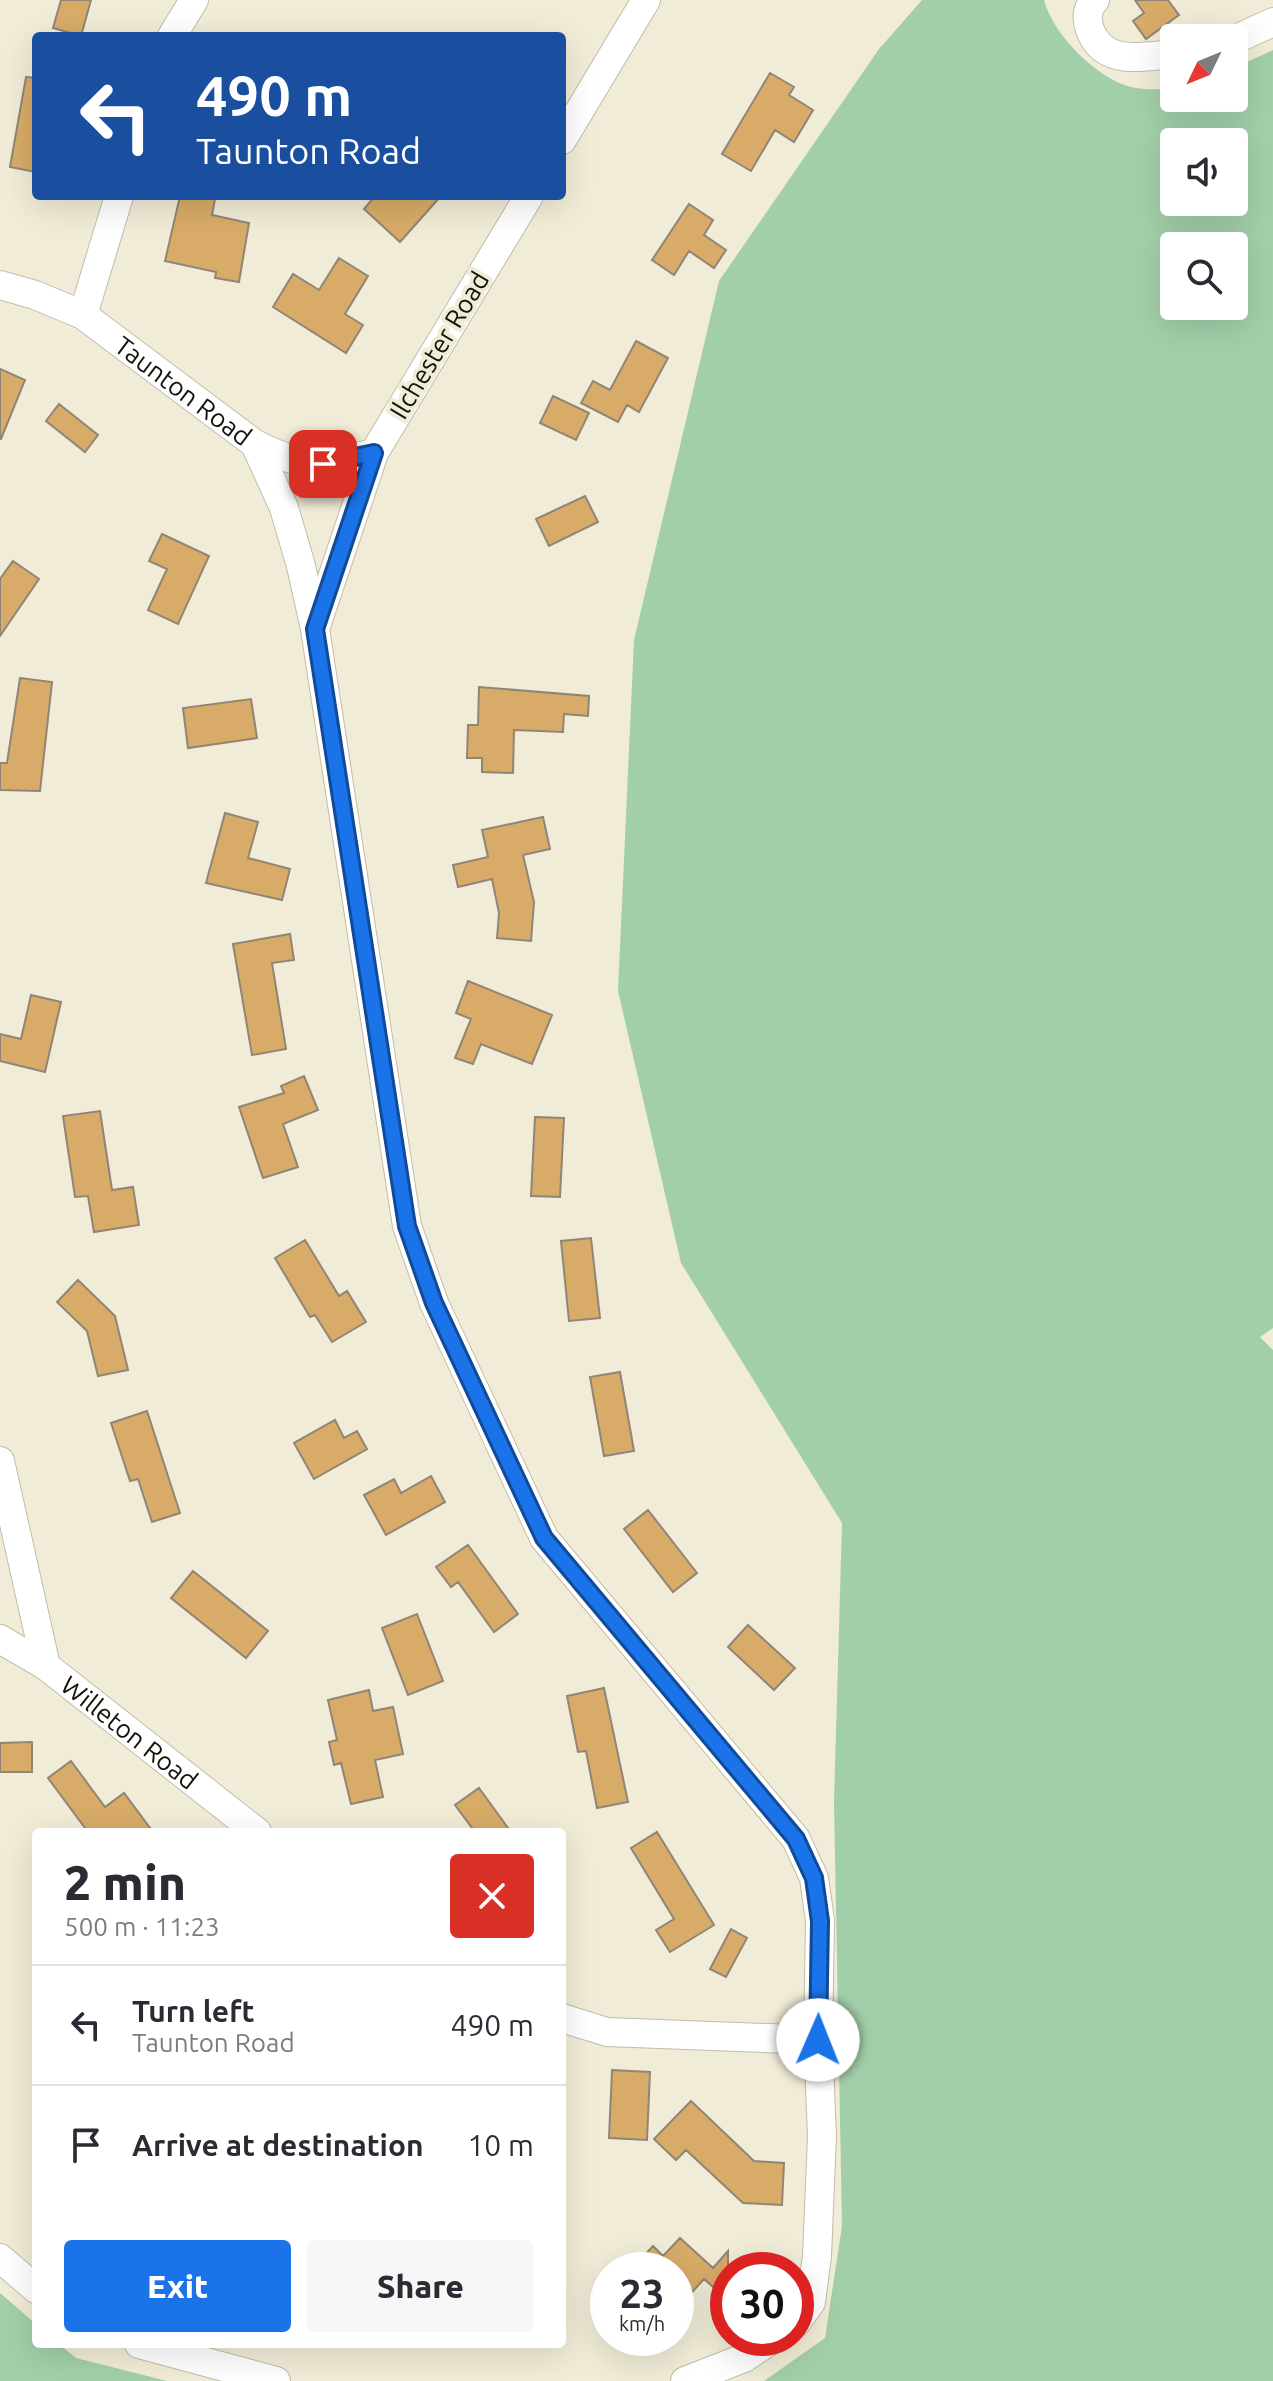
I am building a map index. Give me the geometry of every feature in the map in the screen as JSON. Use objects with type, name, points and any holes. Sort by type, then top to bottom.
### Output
[{"type":"street","points":[[174,32],[194,0]]},
{"type":"street","points":[[566,133],[646,0]]},
{"type":"street","points":[[1095,0],[1089,6],[1091,31],[1111,55],[1130,59],[1160,56]]},
{"type":"street","points":[[1248,34],[1273,22]]},
{"type":"street","points":[[83,315],[118,200]]},
{"type":"street","name":"Ilchester Road","points":[[527,200],[374,453],[315,629],[407,1226],[434,1303],[544,1538],[796,1839],[814,1878],[820,1921],[818,2040],[822,2136],[814,2279]]},
{"type":"street","name":"Taunton Road","points":[[0,285],[35,295],[83,315],[255,444],[300,463],[323,464],[374,453]]},
{"type":"street","points":[[255,444],[284,508],[315,629]]},
{"type":"street","points":[[0,1461],[46,1666]]},
{"type":"street","name":"Willeton Road","points":[[0,1639],[46,1666],[252,1828]]},
{"type":"street","points":[[566,2019],[607,2032],[818,2040]]},
{"type":"street","points":[[0,2258],[32,2286]]},
{"type":"street","points":[[154,2348],[276,2381]]},
{"type":"street","points":[[685,2381],[747,2356]]},
{"type":"green space","points":[[922,0],[1044,0],[1057,28],[1093,67],[1122,84],[1160,89],[1160,112],[1248,112],[1248,62],[1273,50],[1273,1328],[1260,1337],[1273,1350],[1273,2381],[764,2381],[799,2356],[814,2356],[814,2346],[825,2338],[842,2226],[834,1802],[842,1523],[681,1263],[618,991],[634,640],[719,281],[879,49]]},
{"type":"green space","points":[[0,2293],[32,2321],[32,2348],[64,2348],[76,2358],[167,2381],[0,2381]]},
{"type":"building","points":[[61,0],[91,0],[82,32],[53,28]]},
{"type":"building","points":[[1135,0],[1168,0],[1179,15],[1167,24],[1160,24],[1160,29],[1146,39],[1133,21],[1144,13]]},
{"type":"building","points":[[770,73],[794,87],[789,95],[813,110],[794,142],[775,130],[751,171],[722,154]]},
{"type":"building","points":[[26,77],[32,78],[32,171],[10,167]]},
{"type":"building","points":[[179,200],[215,200],[212,215],[249,223],[239,282],[215,278],[216,272],[165,261]]},
{"type":"building","points":[[372,200],[437,200],[400,242],[364,209]]},
{"type":"building","points":[[689,204],[713,220],[704,235],[726,250],[714,268],[689,251],[674,275],[652,260]]},
{"type":"building","points":[[339,258],[368,276],[345,314],[363,325],[346,353],[273,307],[293,274],[319,290]]},
{"type":"building","points":[[636,341],[668,358],[639,412],[627,405],[618,422],[581,403],[593,381],[610,390]]},
{"type":"building","points":[[0,369],[25,380],[1,439],[0,439]]},
{"type":"building","points":[[553,396],[589,413],[576,440],[540,423]]},
{"type":"building","points":[[59,404],[98,435],[85,452],[46,421]]},
{"type":"building","points":[[585,496],[598,522],[549,546],[536,519]]},
{"type":"building","points":[[162,534],[209,556],[178,624],[148,610],[167,569],[149,561]]},
{"type":"building","points":[[13,561],[39,579],[0,636],[0,579]]},
{"type":"building","points":[[20,678],[52,682],[40,791],[0,790],[0,763],[7,763]]},
{"type":"building","points":[[479,687],[589,696],[588,716],[564,714],[563,732],[514,730],[513,773],[482,772],[482,758],[467,758],[468,725],[478,725]]},
{"type":"building","points":[[251,699],[257,738],[188,748],[183,708]]},
{"type":"building","points":[[225,813],[258,822],[248,858],[290,869],[282,900],[206,883]]},
{"type":"building","points":[[543,817],[550,849],[523,855],[534,902],[531,941],[497,938],[499,913],[492,879],[458,887],[453,865],[488,857],[482,830]]},
{"type":"building","points":[[290,934],[294,960],[272,963],[286,1049],[252,1055],[233,944]]},
{"type":"building","points":[[468,981],[552,1015],[532,1064],[481,1044],[473,1064],[455,1058],[471,1019],[456,1013]]},
{"type":"building","points":[[31,995],[61,1002],[45,1072],[0,1061],[0,1034],[21,1039]]},
{"type":"building","points":[[304,1076],[318,1110],[283,1124],[298,1167],[263,1178],[239,1107],[284,1093],[281,1086]]},
{"type":"building","points":[[100,1111],[112,1190],[133,1187],[139,1225],[94,1232],[88,1196],[75,1197],[63,1116]]},
{"type":"building","points":[[535,1117],[564,1118],[560,1197],[531,1196]]},
{"type":"building","points":[[591,1238],[600,1318],[569,1321],[561,1241]]},
{"type":"building","points":[[305,1240],[339,1296],[347,1291],[366,1322],[332,1342],[315,1315],[310,1317],[275,1258]]},
{"type":"building","points":[[78,1280],[115,1316],[128,1370],[98,1376],[87,1331],[57,1302]]},
{"type":"building","points":[[620,1372],[634,1451],[604,1456],[590,1377]]},
{"type":"building","points":[[147,1411],[180,1513],[152,1522],[138,1479],[130,1481],[111,1423]]},
{"type":"building","points":[[335,1420],[344,1438],[357,1431],[367,1449],[314,1479],[294,1443]]},
{"type":"building","points":[[431,1476],[445,1502],[386,1535],[364,1495],[394,1479],[401,1493]]},
{"type":"building","points":[[648,1510],[697,1573],[673,1592],[624,1529]]},
{"type":"building","points":[[468,1545],[518,1614],[494,1632],[458,1582],[451,1587],[436,1567]]},
{"type":"building","points":[[193,1571],[268,1631],[246,1658],[171,1598]]},
{"type":"building","points":[[417,1614],[443,1681],[408,1695],[382,1628]]},
{"type":"building","points":[[748,1625],[795,1668],[774,1690],[728,1647]]},
{"type":"building","points":[[604,1688],[628,1802],[597,1808],[586,1751],[578,1752],[567,1696]]},
{"type":"building","points":[[369,1690],[373,1711],[393,1707],[403,1754],[375,1760],[383,1797],[351,1804],[341,1763],[334,1765],[329,1742],[337,1740],[328,1700]]},
{"type":"building","points":[[32,1742],[32,1772],[0,1772],[0,1743]]},
{"type":"building","points":[[71,1761],[105,1807],[124,1793],[150,1828],[85,1828],[48,1778]]},
{"type":"building","points":[[479,1788],[508,1828],[472,1828],[455,1805]]},
{"type":"building","points":[[657,1832],[714,1925],[670,1952],[656,1930],[674,1919],[631,1848]]},
{"type":"building","points":[[731,1929],[747,1938],[726,1977],[710,1969]]},
{"type":"building","points":[[612,2070],[650,2072],[647,2140],[609,2138]]},
{"type":"building","points":[[691,2101],[754,2161],[784,2163],[782,2205],[743,2203],[686,2150],[676,2160],[654,2139]]},
{"type":"building","points":[[680,2238],[710,2265],[710,2284],[704,2279],[694,2290],[694,2252],[667,2252]]},
{"type":"route","points":[[323,464],[374,453],[315,629],[407,1226],[434,1303],[544,1538],[796,1839],[814,1878],[820,1921],[818,2040]]}]
